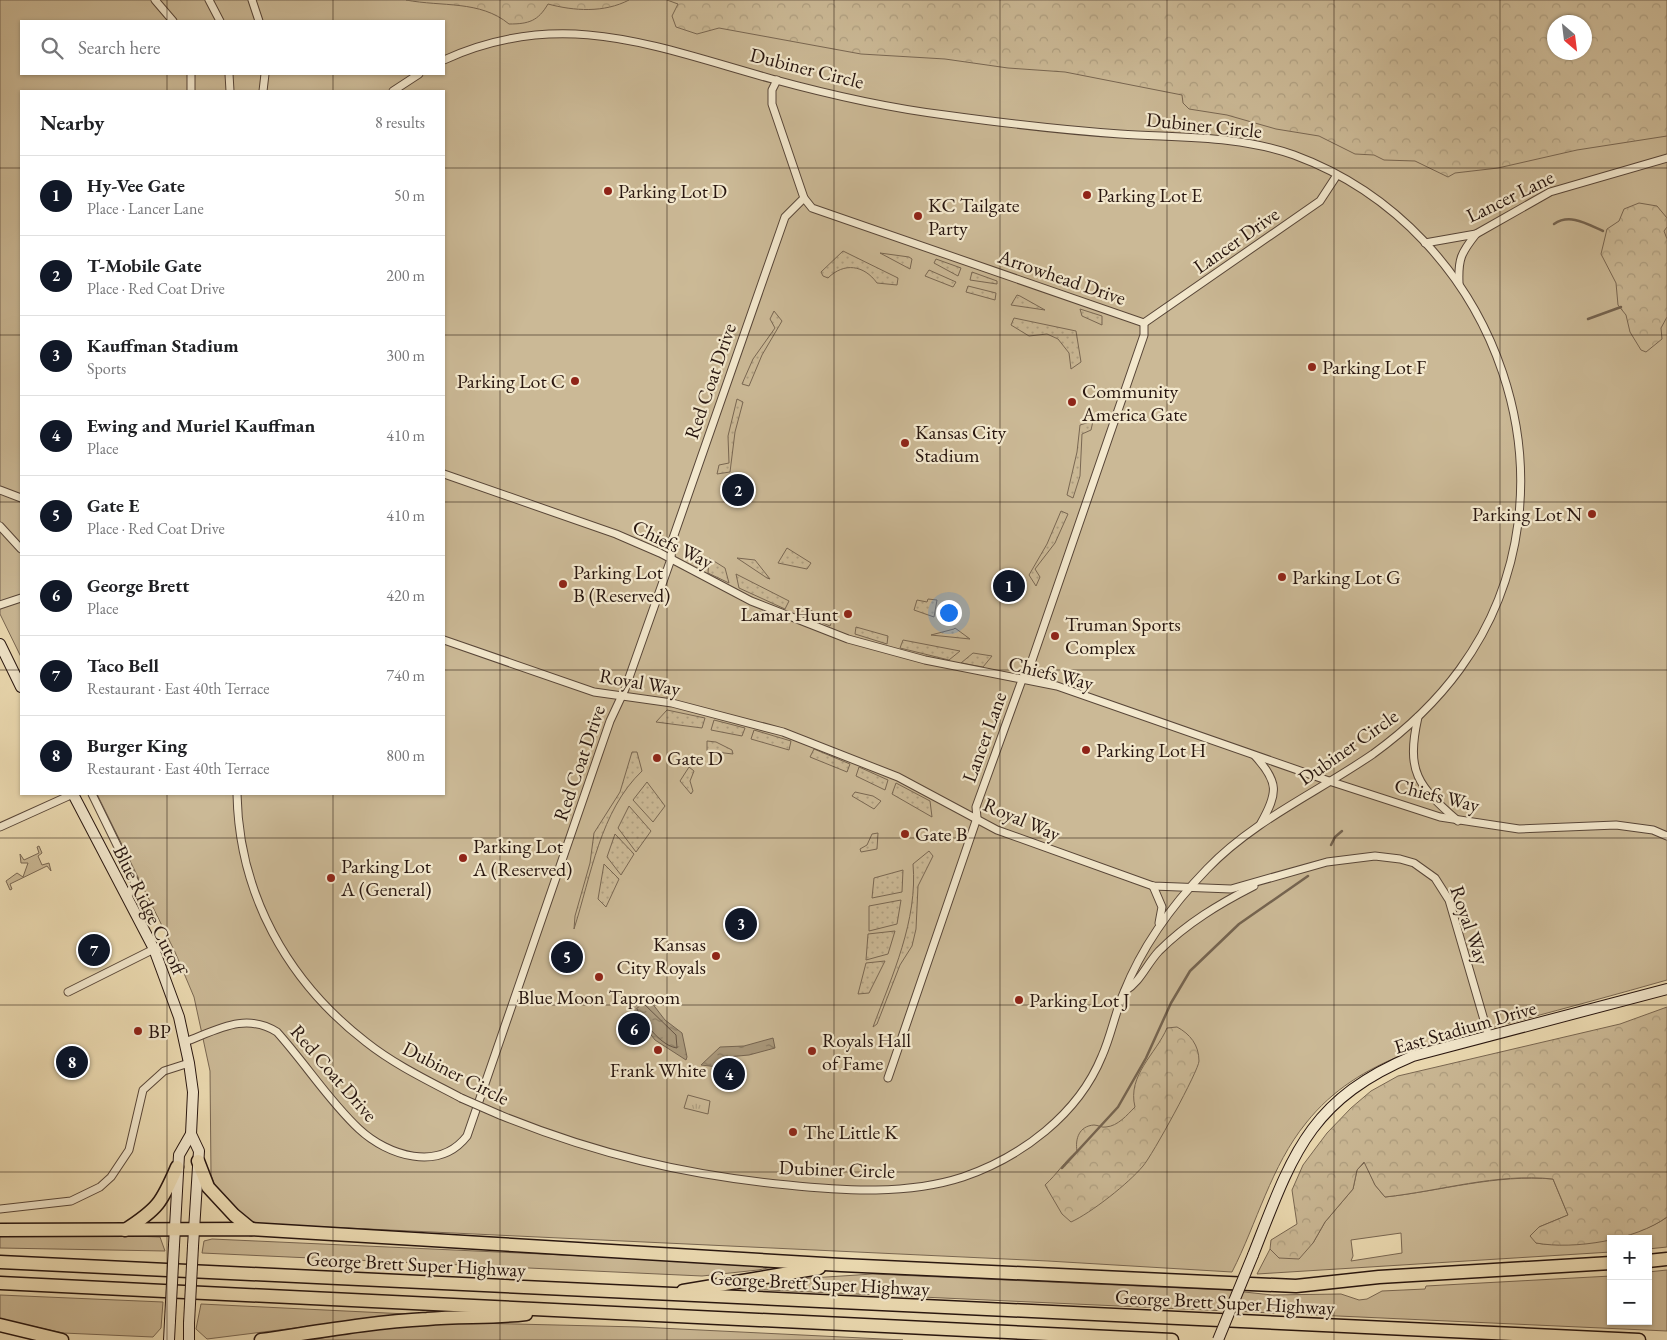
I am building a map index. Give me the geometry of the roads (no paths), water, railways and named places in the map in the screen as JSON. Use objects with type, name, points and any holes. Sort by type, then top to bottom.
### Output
[{"type":"highway","points":[[198,1161],[208,1187],[234,1215],[251,1229]]},
{"type":"highway","points":[[124,1230],[154,1210],[167,1191],[178,1167]]},
{"type":"highway","points":[[0,1230],[251,1229],[841,1264],[1296,1286],[1379,1277],[1607,1263]]},
{"type":"highway","points":[[1652,1260],[1667,1258]]},
{"type":"highway","name":"George Brett Super Highway","points":[[0,1262],[1639,1340]]},
{"type":"highway","points":[[666,1295],[722,1283],[841,1264]]},
{"type":"highway","name":"George Brett Super Highway","points":[[0,1283],[1172,1340]]},
{"type":"highway","points":[[260,1340],[345,1327],[419,1319],[495,1318],[561,1310]]},
{"type":"highway","points":[[0,1325],[62,1340]]},
{"type":"main road","points":[[0,644],[20,686]]},
{"type":"main road","name":"Blue Ridge Cutoff","points":[[74,795],[154,949],[179,1017],[185,1042],[193,1092],[191,1134],[199,1151],[189,1340]]},
{"type":"main road","name":"East Stadium Drive","points":[[1218,1340],[1293,1158],[1321,1118],[1339,1099],[1357,1085],[1385,1068],[1404,1060],[1667,989]]},
{"type":"main road","name":"Blue Ridge Cutoff","points":[[169,1340],[178,1167],[180,1150],[191,1134]]},
{"type":"street","points":[[156,0],[172,20]]},
{"type":"street","points":[[209,0],[219,20]]},
{"type":"street","points":[[252,0],[259,20]]},
{"type":"street","name":"Dubiner Circle","points":[[237,795],[238,816],[250,881],[261,911],[289,961],[326,1005],[366,1042],[404,1068],[461,1098],[500,1115],[545,1133],[611,1154],[739,1180],[818,1188],[862,1190],[938,1183],[961,1178],[997,1163],[1028,1145],[1057,1121],[1079,1096],[1094,1074],[1104,1053],[1124,992],[1154,936],[1189,888],[1211,865],[1259,825],[1370,756],[1418,717],[1462,666],[1496,606],[1508,568],[1518,514],[1521,484],[1520,448],[1509,390],[1490,337],[1459,283],[1425,243],[1372,196],[1337,175],[1291,154],[1236,141],[1095,132],[914,111],[777,80],[641,42],[582,32],[542,33],[505,39],[466,50],[445,60]]},
{"type":"street","points":[[191,75],[191,90]]},
{"type":"street","points":[[229,75],[230,90]]},
{"type":"street","points":[[263,90],[265,75]]},
{"type":"street","points":[[395,90],[417,75]]},
{"type":"street","points":[[777,80],[772,90],[772,104],[804,198]]},
{"type":"street","name":"Lancer Lane","points":[[1425,243],[1476,234],[1550,192],[1667,158]]},
{"type":"street","name":"Lancer Drive","points":[[1144,323],[1320,201],[1337,175]]},
{"type":"street","name":"Arrowhead Drive","points":[[804,198],[812,208],[1144,323]]},
{"type":"street","name":"Red Coat Drive","points":[[185,1042],[241,1022],[262,1024],[277,1032],[353,1122],[375,1141],[406,1155],[422,1158],[437,1157],[457,1147],[471,1128],[610,721],[671,559],[672,541],[785,217],[804,198]]},
{"type":"street","points":[[1459,283],[1458,264],[1461,252],[1476,234]]},
{"type":"street","name":"Lancer Lane","points":[[888,1078],[977,818],[976,807],[1022,680],[1029,669],[1144,335],[1144,323]]},
{"type":"street","name":"Chiefs Way","points":[[445,474],[616,534],[671,559],[751,601],[848,639],[919,659],[1057,686],[1329,781],[1440,817],[1519,829],[1616,826],[1653,830],[1667,836]]},
{"type":"street","points":[[0,490],[20,498]]},
{"type":"street","points":[[0,526],[20,548]]},
{"type":"street","points":[[0,605],[20,598]]},
{"type":"street","name":"Royal Way","points":[[445,640],[594,692],[672,703],[782,732],[825,747],[898,778],[997,830],[1153,886],[1231,889],[1263,882],[1328,862],[1375,856],[1400,859],[1425,870],[1443,888],[1449,900],[1489,1037]]},
{"type":"street","points":[[1418,717],[1412,754],[1416,771],[1431,798],[1458,821]]},
{"type":"street","points":[[1254,755],[1271,775],[1274,787],[1273,799],[1259,825]]},
{"type":"street","points":[[0,827],[71,795]]},
{"type":"street","points":[[92,795],[135,882],[127,897]]},
{"type":"street","points":[[1124,992],[1136,984],[1158,953],[1187,925],[1218,905],[1263,882]]},
{"type":"street","points":[[1153,886],[1162,907],[1162,916],[1154,936]]},
{"type":"street","points":[[68,992],[154,949]]},
{"type":"street","points":[[0,1209],[70,1201],[100,1187],[111,1177],[129,1150],[143,1090],[164,1071],[189,1063]]},
{"type":"water","points":[[645,994],[665,1020],[682,1033],[686,1060],[655,1040],[630,1008]]},
{"type":"water","points":[[773,1038],[775,1048],[749,1055],[727,1057],[727,1068],[701,1065],[720,1047],[744,1046]]},
{"type":"waterway","points":[[1554,224],[1566,219],[1585,223],[1603,231]]},
{"type":"waterway","points":[[1588,319],[1621,307]]},
{"type":"waterway","points":[[1331,845],[1335,837],[1342,831]]},
{"type":"waterway","points":[[1062,1168],[1118,1107],[1146,1058],[1171,1003],[1190,971],[1239,924],[1308,876]]},
{"type":"place","name":"Parking Lot D","points":[[608,191]]},
{"type":"place","name":"Parking Lot E","points":[[1087,195]]},
{"type":"place","name":"KC Tailgate Party","points":[[918,216]]},
{"type":"place","name":"Parking Lot F","points":[[1312,367]]},
{"type":"place","name":"Parking Lot C","points":[[575,381]]},
{"type":"place","name":"Community America Gate","points":[[1072,402]]},
{"type":"place","name":"Kansas City Stadium","points":[[905,443]]},
{"type":"place","name":"T-Mobile Gate","points":[[738,490]]},
{"type":"place","name":"Parking Lot N","points":[[1592,514]]},
{"type":"place","name":"Parking Lot G","points":[[1282,577]]},
{"type":"place","name":"Parking Lot B (Reserved)","points":[[563,584]]},
{"type":"place","name":"Hy-Vee Gate","points":[[1009,586]]},
{"type":"place","name":"Lamar Hunt","points":[[848,614]]},
{"type":"place","name":"Truman Sports Complex","points":[[1055,636]]},
{"type":"place","name":"Parking Lot H","points":[[1086,750]]},
{"type":"place","name":"Gate D","points":[[657,758]]},
{"type":"place","name":"Gate B","points":[[905,834]]},
{"type":"place","name":"Parking Lot A (Reserved)","points":[[463,858]]},
{"type":"place","name":"Parking Lot A (General)","points":[[331,878]]},
{"type":"place","name":"Kauffman Stadium","points":[[741,924]]},
{"type":"place","name":"Taco Bell","points":[[94,950]]},
{"type":"place","name":"Kansas City Royals","points":[[716,956]]},
{"type":"place","name":"Gate E","points":[[567,957]]},
{"type":"place","name":"Blue Moon Taproom","points":[[599,977]]},
{"type":"place","name":"Parking Lot J","points":[[1019,1000]]},
{"type":"place","name":"George Brett","points":[[634,1029]]},
{"type":"place","name":"BP","points":[[138,1031]]},
{"type":"place","name":"Frank White","points":[[658,1050]]},
{"type":"place","name":"Royals Hall of Fame","points":[[812,1051]]},
{"type":"place","name":"Burger King","points":[[72,1062]]},
{"type":"place","name":"Ewing and Muriel Kauffman","points":[[729,1074]]},
{"type":"place","name":"The Little K","points":[[793,1132]]}]
